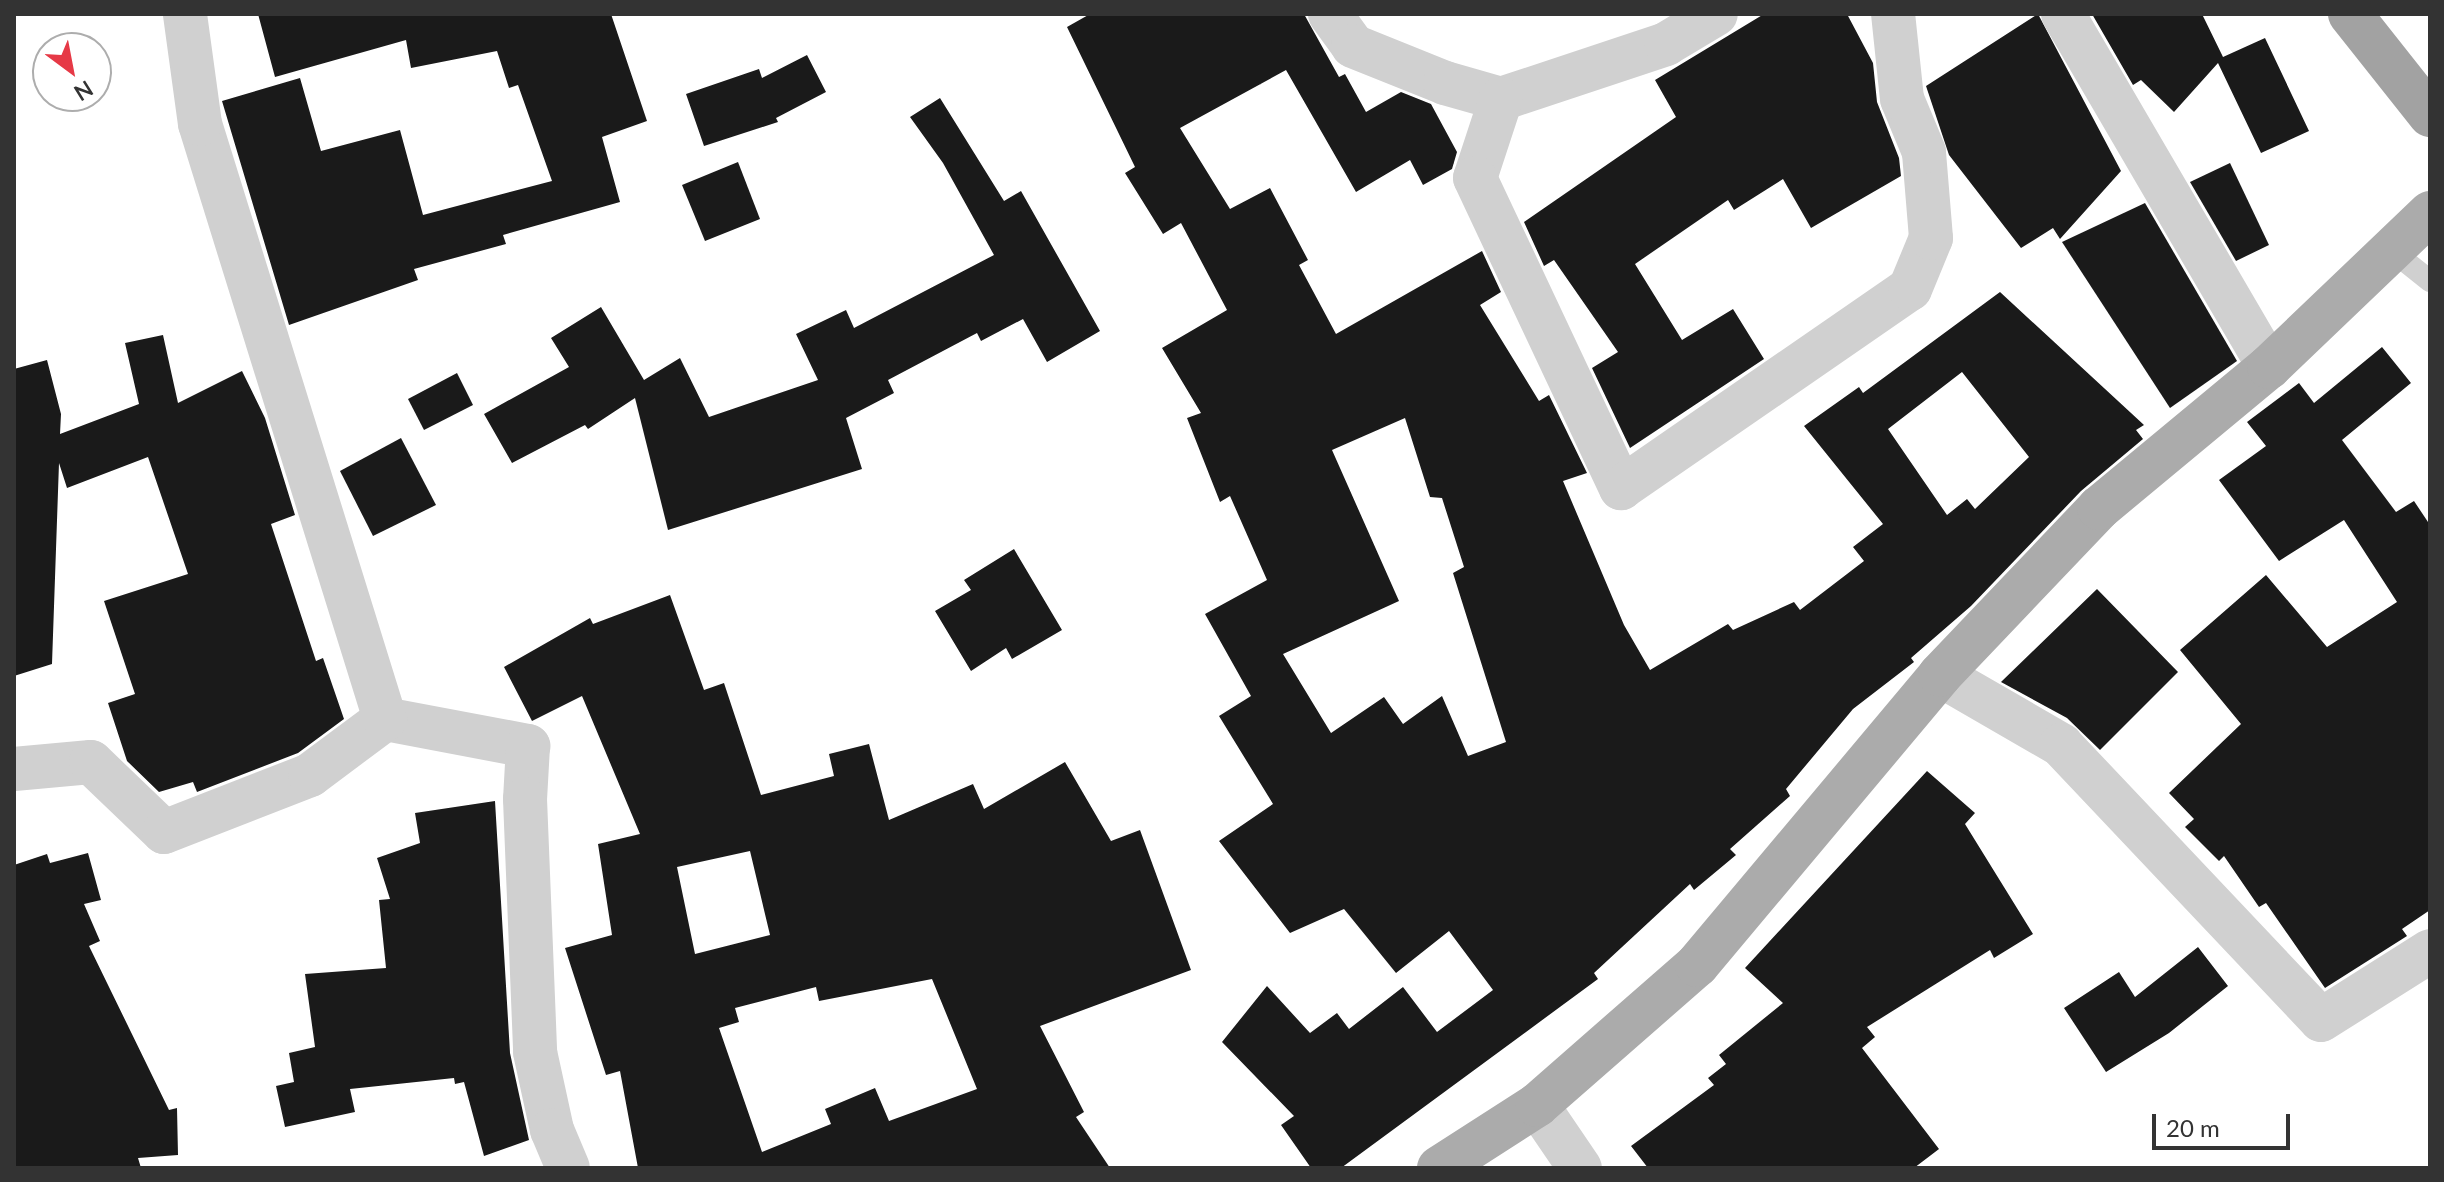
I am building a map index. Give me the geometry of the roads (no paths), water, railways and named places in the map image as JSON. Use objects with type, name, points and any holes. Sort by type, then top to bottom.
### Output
[{"type":"highway","points":[[2350,14],[2430,115]]},
{"type":"main road","points":[[1439,1168],[1537,1105],[1697,965],[1940,675],[2099,508],[2269,367],[2430,213]]},
{"type":"street","points":[[185,14],[200,124],[385,719]]},
{"type":"street","points":[[1330,14],[1353,46],[1445,83],[1501,99],[1666,44],[1716,14]]},
{"type":"street","points":[[1501,99],[1475,178],[1621,488],[1910,289],[1931,238],[1924,152],[1902,99],[1893,14]]},
{"type":"street","points":[[2063,14],[2269,367]]},
{"type":"street","points":[[1940,675],[2061,745],[2321,1020],[2430,951]]},
{"type":"street","points":[[14,769],[91,762],[164,832],[310,775],[385,719],[528,746],[525,799],[535,1052],[552,1130],[568,1168]]},
{"type":"street","points":[[1537,1105],[1580,1168]]},
{"type":"lane","points":[[2391,250],[2430,281]]}]
